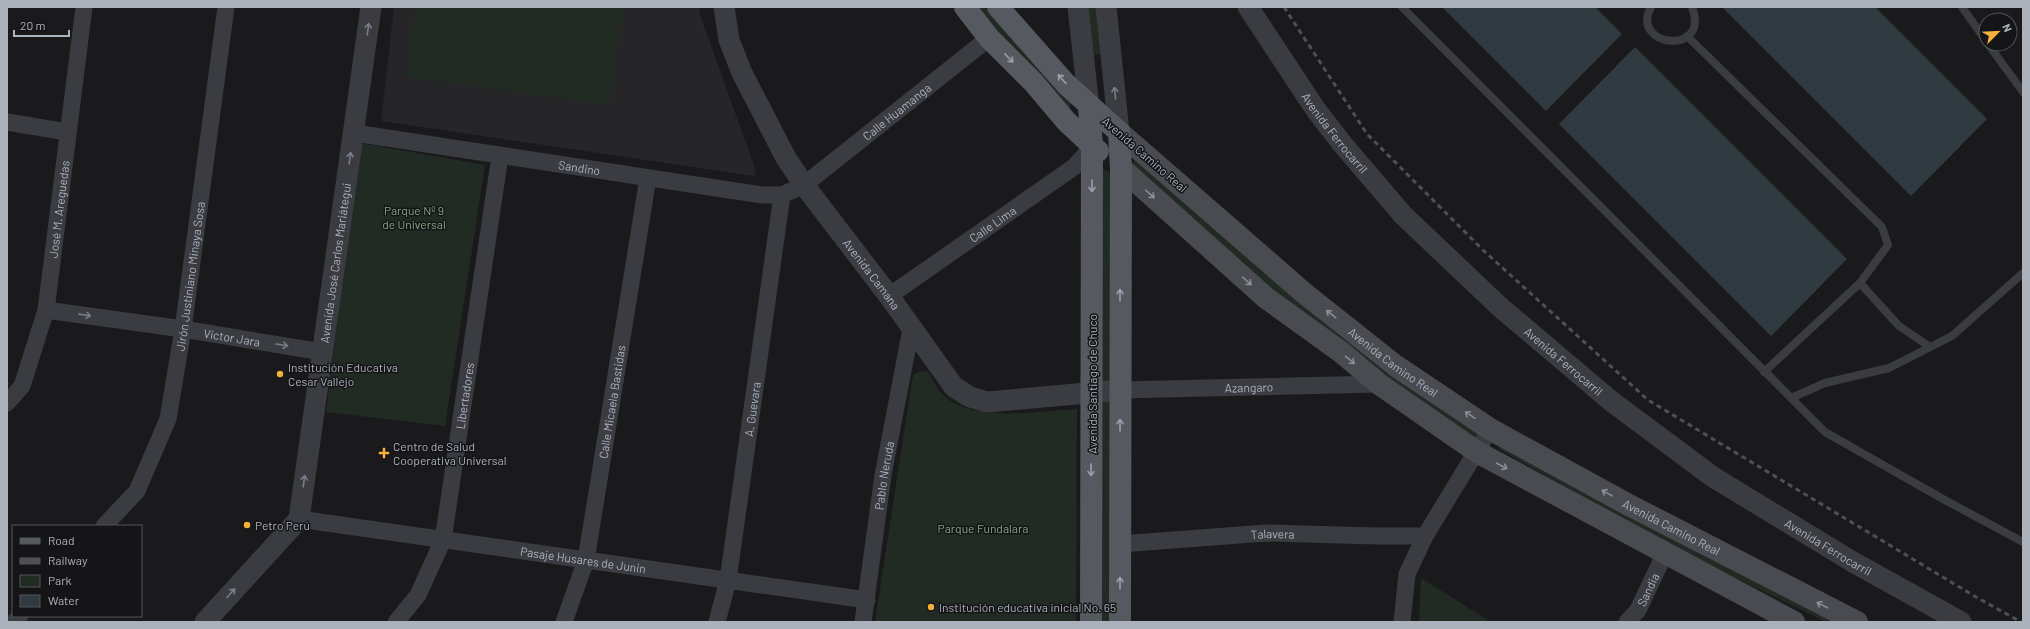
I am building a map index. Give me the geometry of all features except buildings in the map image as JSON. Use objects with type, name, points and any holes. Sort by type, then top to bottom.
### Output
[{"type":"main road","name":"Avenida Camino Real","points":[[965,7],[989,38],[1034,83],[1066,121],[1092,147],[1121,168],[1266,298],[1341,352],[1379,384],[1477,452],[1794,622]]},
{"type":"main road","name":"Avenida Camino Real","points":[[998,7],[1066,84],[1090,107],[1316,303],[1396,366],[1490,429],[1627,504],[1857,622]]},
{"type":"main road","name":"Avenida Santiago de Chuco","points":[[1090,107],[1092,147],[1091,622]]},
{"type":"main road","points":[[1119,132],[1121,168],[1120,622]]},
{"type":"street","name":"José M. Areguedas","points":[[7,403],[22,386],[46,310],[67,132],[84,7]]},
{"type":"street","name":"Jirón Justiniano Minaya Sosa","points":[[105,525],[137,491],[168,419],[183,328],[226,7]]},
{"type":"street","name":"Avenida José Carlos Mariátegui","points":[[299,519],[371,7]]},
{"type":"street","name":"Avenida Camana","points":[[724,7],[729,40],[742,73],[786,158],[804,185],[889,296],[911,329],[954,387],[970,397],[987,402],[1120,390]]},
{"type":"street","points":[[1078,7],[1090,107]]},
{"type":"street","points":[[1106,7],[1119,132]]},
{"type":"street","name":"Avenida Ferrocarril","points":[[1248,7],[1316,110],[1344,146],[1403,215],[1500,307],[1611,401],[1713,477],[1853,562],[1961,622]]},
{"type":"street","name":"Calle Huamanga","points":[[804,185],[989,38]]},
{"type":"street","points":[[7,122],[67,132]]},
{"type":"street","name":"Sandino","points":[[354,133],[762,195],[782,195],[804,185]]},
{"type":"street","name":"Calle Lima","points":[[889,296],[1074,167],[1092,147]]},
{"type":"street","name":"Libertadores","points":[[396,622],[418,595],[443,540],[500,156]]},
{"type":"street","name":"Calle Micaela Bastidas","points":[[564,622],[586,560],[648,178]]},
{"type":"street","name":"A. Guevara","points":[[717,622],[728,580],[782,195]]},
{"type":"street","name":"Víctor Jara","points":[[46,310],[183,328],[322,352]]},
{"type":"street","name":"Pablo Neruda","points":[[863,622],[883,475],[911,329]]},
{"type":"street","name":"Azangaro","points":[[1120,390],[1379,384]]},
{"type":"street","points":[[1402,622],[1407,574],[1425,536],[1490,429]]},
{"type":"street","points":[[205,622],[299,519]]},
{"type":"street","name":"Pasaje Husares de Junin","points":[[299,519],[866,600]]},
{"type":"street","name":"Talavera","points":[[1120,544],[1266,533],[1425,536]]},
{"type":"street","name":"Sandia","points":[[1626,622],[1638,610],[1665,553]]},
{"type":"lane","points":[[1402,7],[1825,432],[1943,500],[2023,542]]},
{"type":"lane","points":[[1651,7],[1648,17],[1652,32],[1658,38],[1673,42],[1687,36],[1695,22],[1692,7]]},
{"type":"lane","points":[[1962,7],[1978,30]]},
{"type":"lane","points":[[1687,36],[1882,227],[1888,245],[1860,283],[1764,372]]},
{"type":"lane","points":[[1994,52],[2022,90]]},
{"type":"lane","points":[[1791,398],[1825,383],[1889,368],[1952,336],[2023,273]]},
{"type":"lane","points":[[1860,283],[1899,326],[1930,347]]},
{"type":"shaded area","points":[[394,7],[699,7],[699,12],[756,171],[754,176],[381,121]]},
{"type":"green space","points":[[415,7],[623,7],[610,105],[406,77]]},
{"type":"green space","points":[[974,7],[985,7],[1071,101],[1070,107],[1066,107]]},
{"type":"green space","points":[[1083,7],[1096,7],[1100,54],[1092,56]]},
{"type":"green space","name":"Parque Nº 9 de Universal","points":[[360,143],[485,165],[445,426],[326,412]]},
{"type":"green space","points":[[1135,155],[1328,326],[1387,372],[1478,432],[1474,439],[1328,340],[1132,169]]},
{"type":"green space","points":[[1097,168],[1114,173],[1115,622],[1102,622]]},
{"type":"green space","name":"Parque Fundalara","points":[[921,371],[928,372],[941,393],[954,403],[969,409],[986,412],[1024,413],[1077,409],[1076,622],[875,622],[912,380],[914,374]]},
{"type":"green space","points":[[1502,442],[1846,622],[1826,622],[1662,542],[1499,449]]},
{"type":"green space","points":[[1421,578],[1491,622],[1419,622]]},
{"type":"water","points":[[1442,7],[1595,7],[1622,34],[1546,111]]},
{"type":"water","points":[[1722,7],[1875,7],[1987,119],[1911,196]]},
{"type":"water","points":[[1635,47],[1847,259],[1771,336],[1559,124]]},
{"type":"railway","points":[[1284,7],[1367,134],[1484,251],[1648,400],[1976,597],[2021,622]]},
{"type":"place","name":"Institución Educativa Cesar Vallejo","points":[[280,374]]},
{"type":"place","name":"Centro de Salud Cooperativa Universal","points":[[384,453]]},
{"type":"place","name":"Petro Perú","points":[[247,525]]},
{"type":"place","name":"Institución educativa inicial No. 65","points":[[931,607]]}]
